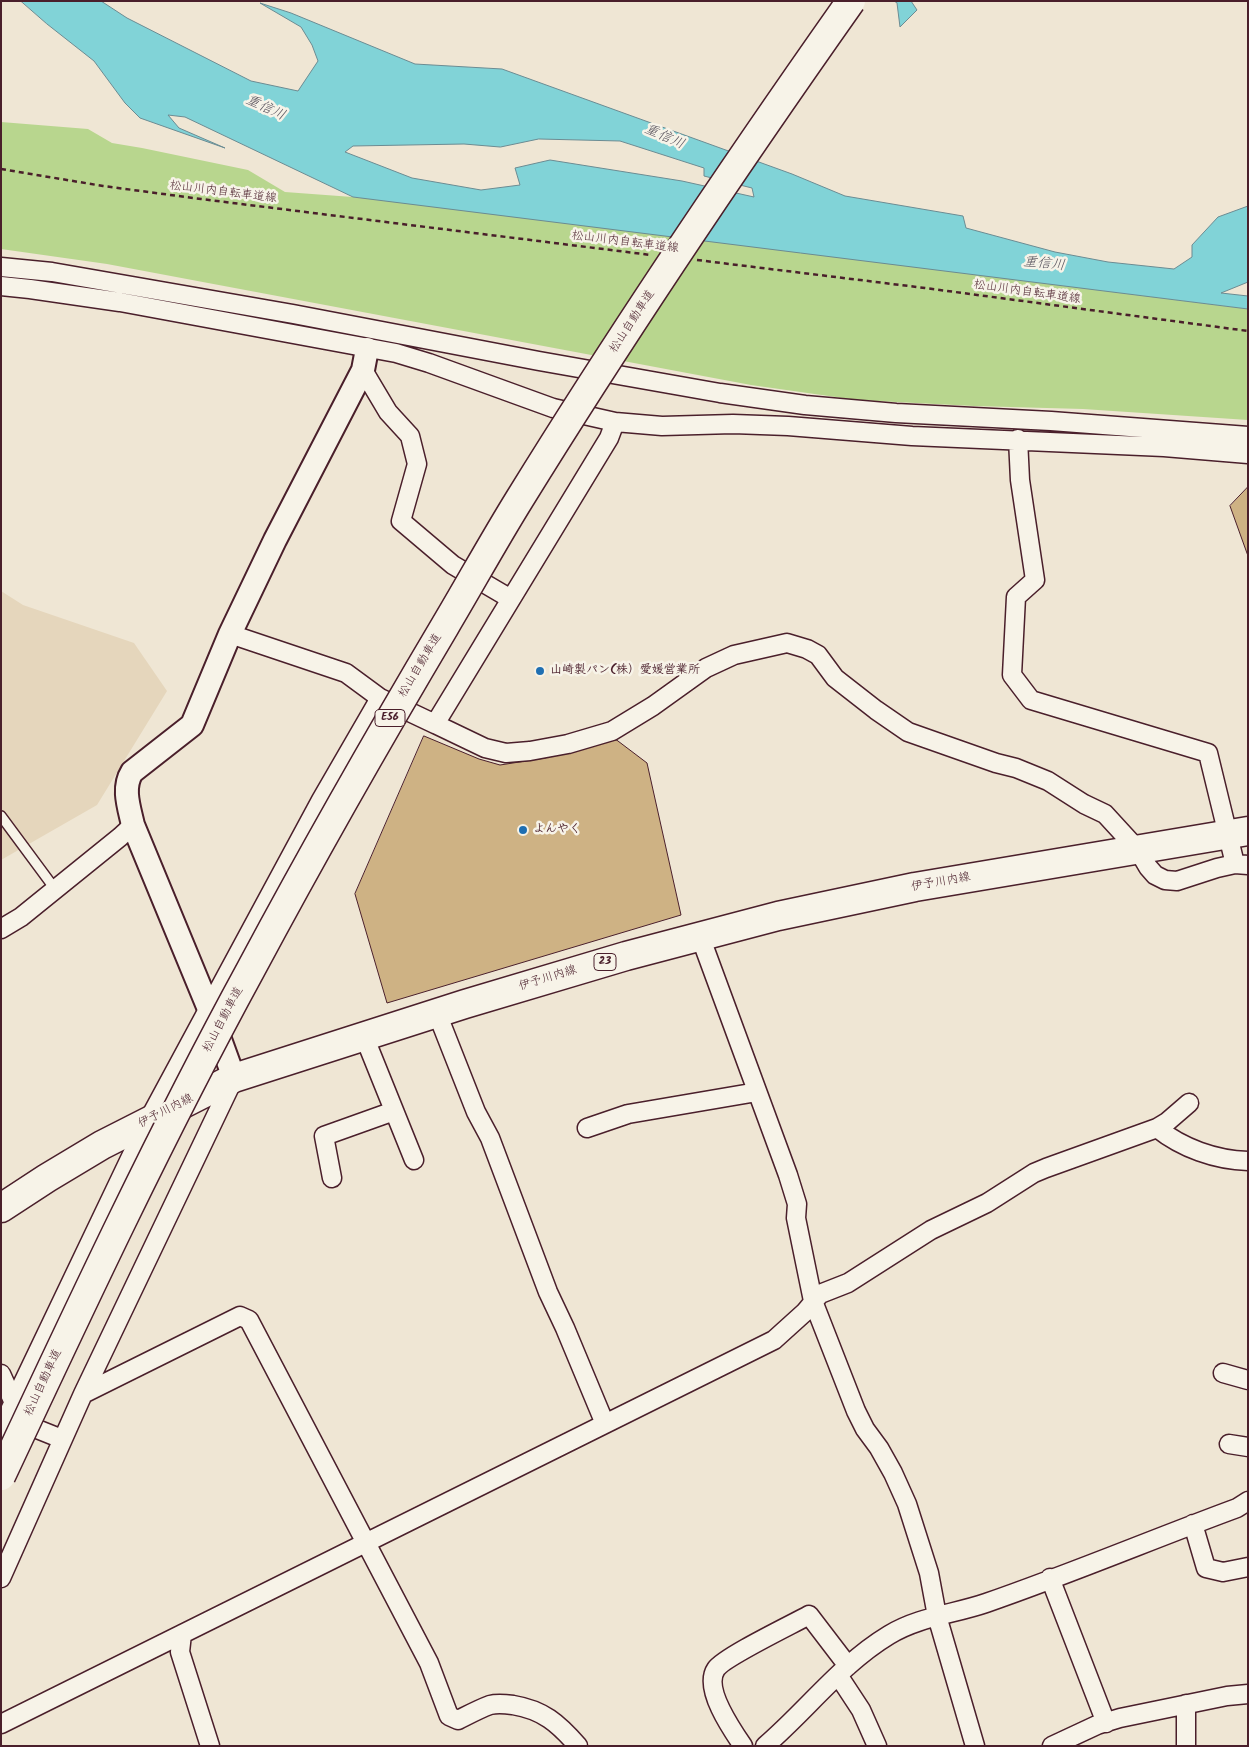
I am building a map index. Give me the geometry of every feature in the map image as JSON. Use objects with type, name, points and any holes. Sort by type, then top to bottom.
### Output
[{"type":"main road","name":"松山自動車道","points":[[1,1476],[65,1339],[190,1084],[250,969],[381,734],[518,502],[646,302],[851,1]]},
{"type":"main road","name":"伊予川内線","points":[[1,1208],[94,1150],[234,1078],[437,1013],[626,956],[778,916],[915,888],[1238,833]]},
{"type":"street","points":[[1,268],[52,272],[293,314],[549,363],[720,393],[805,405],[896,413],[1051,421],[1248,436]]},
{"type":"street","points":[[1,286],[30,288],[120,302],[365,360],[396,354],[429,363],[553,408],[615,422],[662,426],[788,426],[912,436],[1018,439],[1164,447],[1248,454]]},
{"type":"street","points":[[365,360],[388,412],[410,436],[417,464],[401,522],[453,565],[511,598]]},
{"type":"street","points":[[1,1578],[62,1439],[234,1078],[209,1008],[133,825],[127,796],[127,781],[132,772],[192,726],[230,634],[365,360]]},
{"type":"street","points":[[435,724],[609,438],[615,422]]},
{"type":"street","points":[[230,634],[346,673],[380,698],[485,748],[506,753],[568,744],[612,730],[653,706],[706,668],[764,647],[787,643],[818,654],[835,678],[908,732],[996,763],[1016,768],[1048,781],[1084,804],[1105,814],[1138,850],[1148,868],[1155,875],[1166,880],[1177,880],[1217,868],[1241,864],[1238,833],[1208,753],[1031,700],[1012,675],[1016,598],[1035,580],[1020,480],[1018,439]]},
{"type":"street","points":[[7,1416],[148,1121],[316,809],[380,698]]},
{"type":"street","points":[[1,929],[21,918],[120,838],[133,825]]},
{"type":"street","points":[[700,936],[797,1204],[796,1218],[813,1301],[856,1411],[893,1473],[907,1504],[929,1572],[937,1616],[975,1746]]},
{"type":"street","points":[[437,1013],[476,1112],[490,1138],[548,1292],[605,1424]]},
{"type":"street","points":[[364,1036],[414,1160]]},
{"type":"street","points":[[587,1128],[628,1114],[757,1092]]},
{"type":"street","points":[[1,1724],[774,1340],[791,1326],[820,1294],[848,1283],[931,1230],[987,1203],[1034,1173],[1157,1128],[1189,1103]]},
{"type":"street","points":[[332,1178],[324,1136],[394,1111]]},
{"type":"street","points":[[1157,1128],[1174,1141],[1190,1149],[1235,1161],[1248,1161]]},
{"type":"street","points":[[83,1394],[240,1316],[249,1320],[429,1663],[449,1716],[458,1720],[491,1705],[506,1704],[524,1707],[540,1712],[578,1746]]},
{"type":"street","points":[[1223,1373],[1248,1380]]},
{"type":"street","points":[[1,1374],[7,1416]]},
{"type":"street","points":[[7,1416],[62,1439]]},
{"type":"street","points":[[1229,1444],[1248,1447]]},
{"type":"street","points":[[765,1746],[843,1671],[871,1647],[890,1634],[937,1616],[984,1604],[1237,1508],[1248,1501]]},
{"type":"street","points":[[1193,1524],[1206,1568],[1223,1572],[1248,1567]]},
{"type":"street","points":[[1050,1578],[1106,1723]]},
{"type":"street","points":[[743,1746],[719,1707],[712,1679],[716,1668],[732,1656],[810,1615],[843,1671],[877,1746]]},
{"type":"street","points":[[182,1634],[180,1652],[210,1746]]},
{"type":"street","points":[[1052,1746],[1106,1723],[1186,1704],[1248,1694]]},
{"type":"street","points":[[1186,1704],[1186,1746]]},
{"type":"lane","points":[[1,816],[55,889]]},
{"type":"path","name":"松山川内自転車道線","points":[[1,169],[123,188],[653,255]]},
{"type":"path","name":"松山川内自転車道線","points":[[692,260],[925,288],[1248,331]]},
{"type":"shaded area","points":[[1,591],[23,605],[134,643],[167,691],[97,805],[1,860]]},
{"type":"green space","points":[[1,122],[88,129],[112,143],[248,170],[285,192],[366,198],[587,224],[1248,309],[1248,420],[1083,409],[857,400],[751,385],[107,264],[1,249]]},
{"type":"water","name":"重信川","points":[[21,1],[101,1],[127,18],[251,81],[298,91],[318,61],[312,45],[301,27],[260,3],[291,13],[415,64],[502,69],[792,174],[845,196],[963,216],[966,228],[1055,252],[1108,262],[1174,269],[1192,257],[1192,245],[1218,217],[1248,206],[1248,282],[1221,293],[1248,296],[1248,309],[353,197],[185,117],[168,115],[179,128],[225,148],[140,118],[125,103],[94,61]],"holes":[[[539,139],[620,141],[704,168],[704,176],[752,188],[754,197],[682,181],[550,160],[515,168],[520,185],[481,190],[412,178],[345,152],[353,146],[464,144],[500,147]]]},
{"type":"water","points":[[894,1],[911,1],[917,10],[900,27],[897,3]]},
{"type":"building","points":[[1248,487],[1248,556],[1230,506]]},
{"type":"building","name":"よんやく","points":[[424,736],[479,759],[500,765],[545,758],[614,738],[647,763],[681,915],[387,1003],[355,894]]},
{"type":"place","name":"山崎製パン(株）愛媛営業所","points":[[540,671]]},
{"type":"place","name":"よんやく","points":[[523,830]]}]
